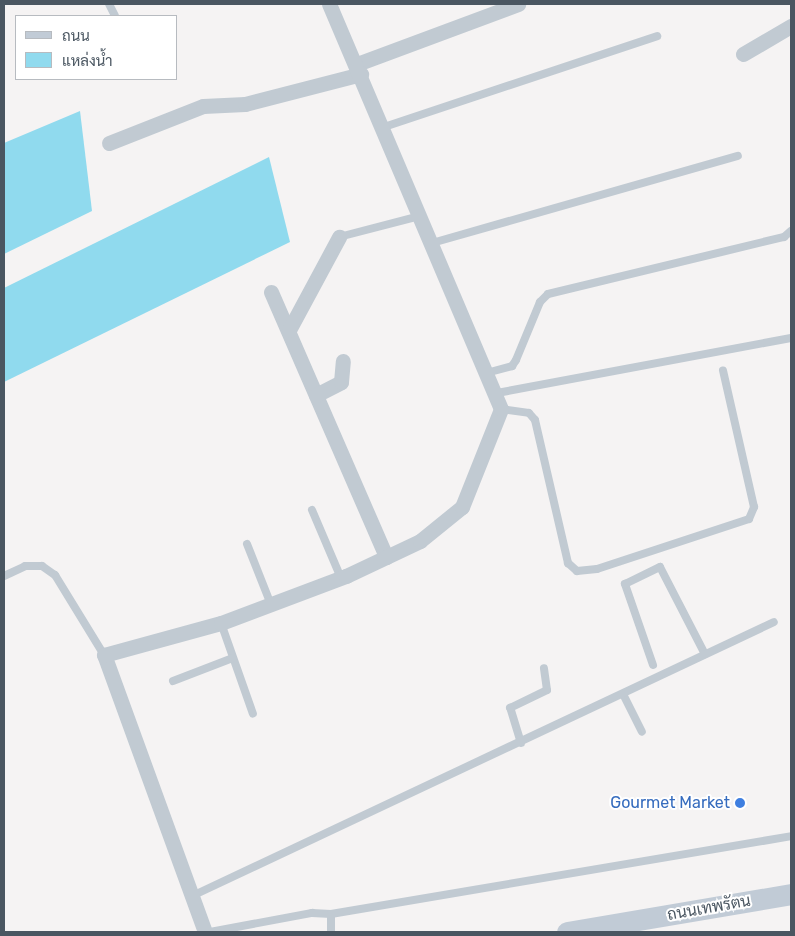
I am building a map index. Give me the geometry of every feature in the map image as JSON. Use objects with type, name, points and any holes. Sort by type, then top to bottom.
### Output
[{"type":"main road","name":"ถนนเทพรัตน","points":[[567,932],[791,894]]},
{"type":"street","points":[[205,932],[104,655],[221,624],[270,602],[341,578],[420,541],[462,507],[502,409],[490,372],[420,216],[359,69],[328,4]]},
{"type":"street","points":[[109,142],[203,106],[245,104],[359,69],[518,4]]},
{"type":"street","points":[[743,54],[791,26]]},
{"type":"street","points":[[289,330],[340,236]]},
{"type":"street","points":[[271,292],[386,557]]},
{"type":"street","points":[[316,395],[341,382],[343,361]]},
{"type":"lane","points":[[384,127],[657,36]]},
{"type":"lane","points":[[432,243],[738,156]]},
{"type":"lane","points":[[340,236],[420,216]]},
{"type":"lane","points":[[490,372],[512,366],[540,302],[548,294],[784,236],[791,231]]},
{"type":"lane","points":[[497,394],[791,338]]},
{"type":"lane","points":[[502,409],[530,413],[535,420],[568,563],[577,571],[597,569],[749,519],[754,506],[723,370]]},
{"type":"lane","points":[[312,510],[341,578]]},
{"type":"lane","points":[[247,544],[270,602]]},
{"type":"lane","points":[[4,576],[34,566],[55,575],[104,655]]},
{"type":"lane","points":[[653,665],[625,584],[660,567],[705,654]]},
{"type":"lane","points":[[192,896],[774,622]]},
{"type":"lane","points":[[221,624],[253,714]]},
{"type":"lane","points":[[173,682],[233,658]]},
{"type":"lane","points":[[520,743],[510,708],[547,690],[544,668]]},
{"type":"lane","points":[[623,694],[642,732]]},
{"type":"lane","points":[[210,932],[312,913],[331,914],[791,836]]},
{"type":"lane","points":[[331,914],[331,932]]},
{"type":"water","points":[[80,111],[92,211],[4,254],[4,143]]},
{"type":"water","points":[[269,157],[290,242],[4,382],[4,288]]},
{"type":"place","name":"Gourmet Market","points":[[740,803]]}]
